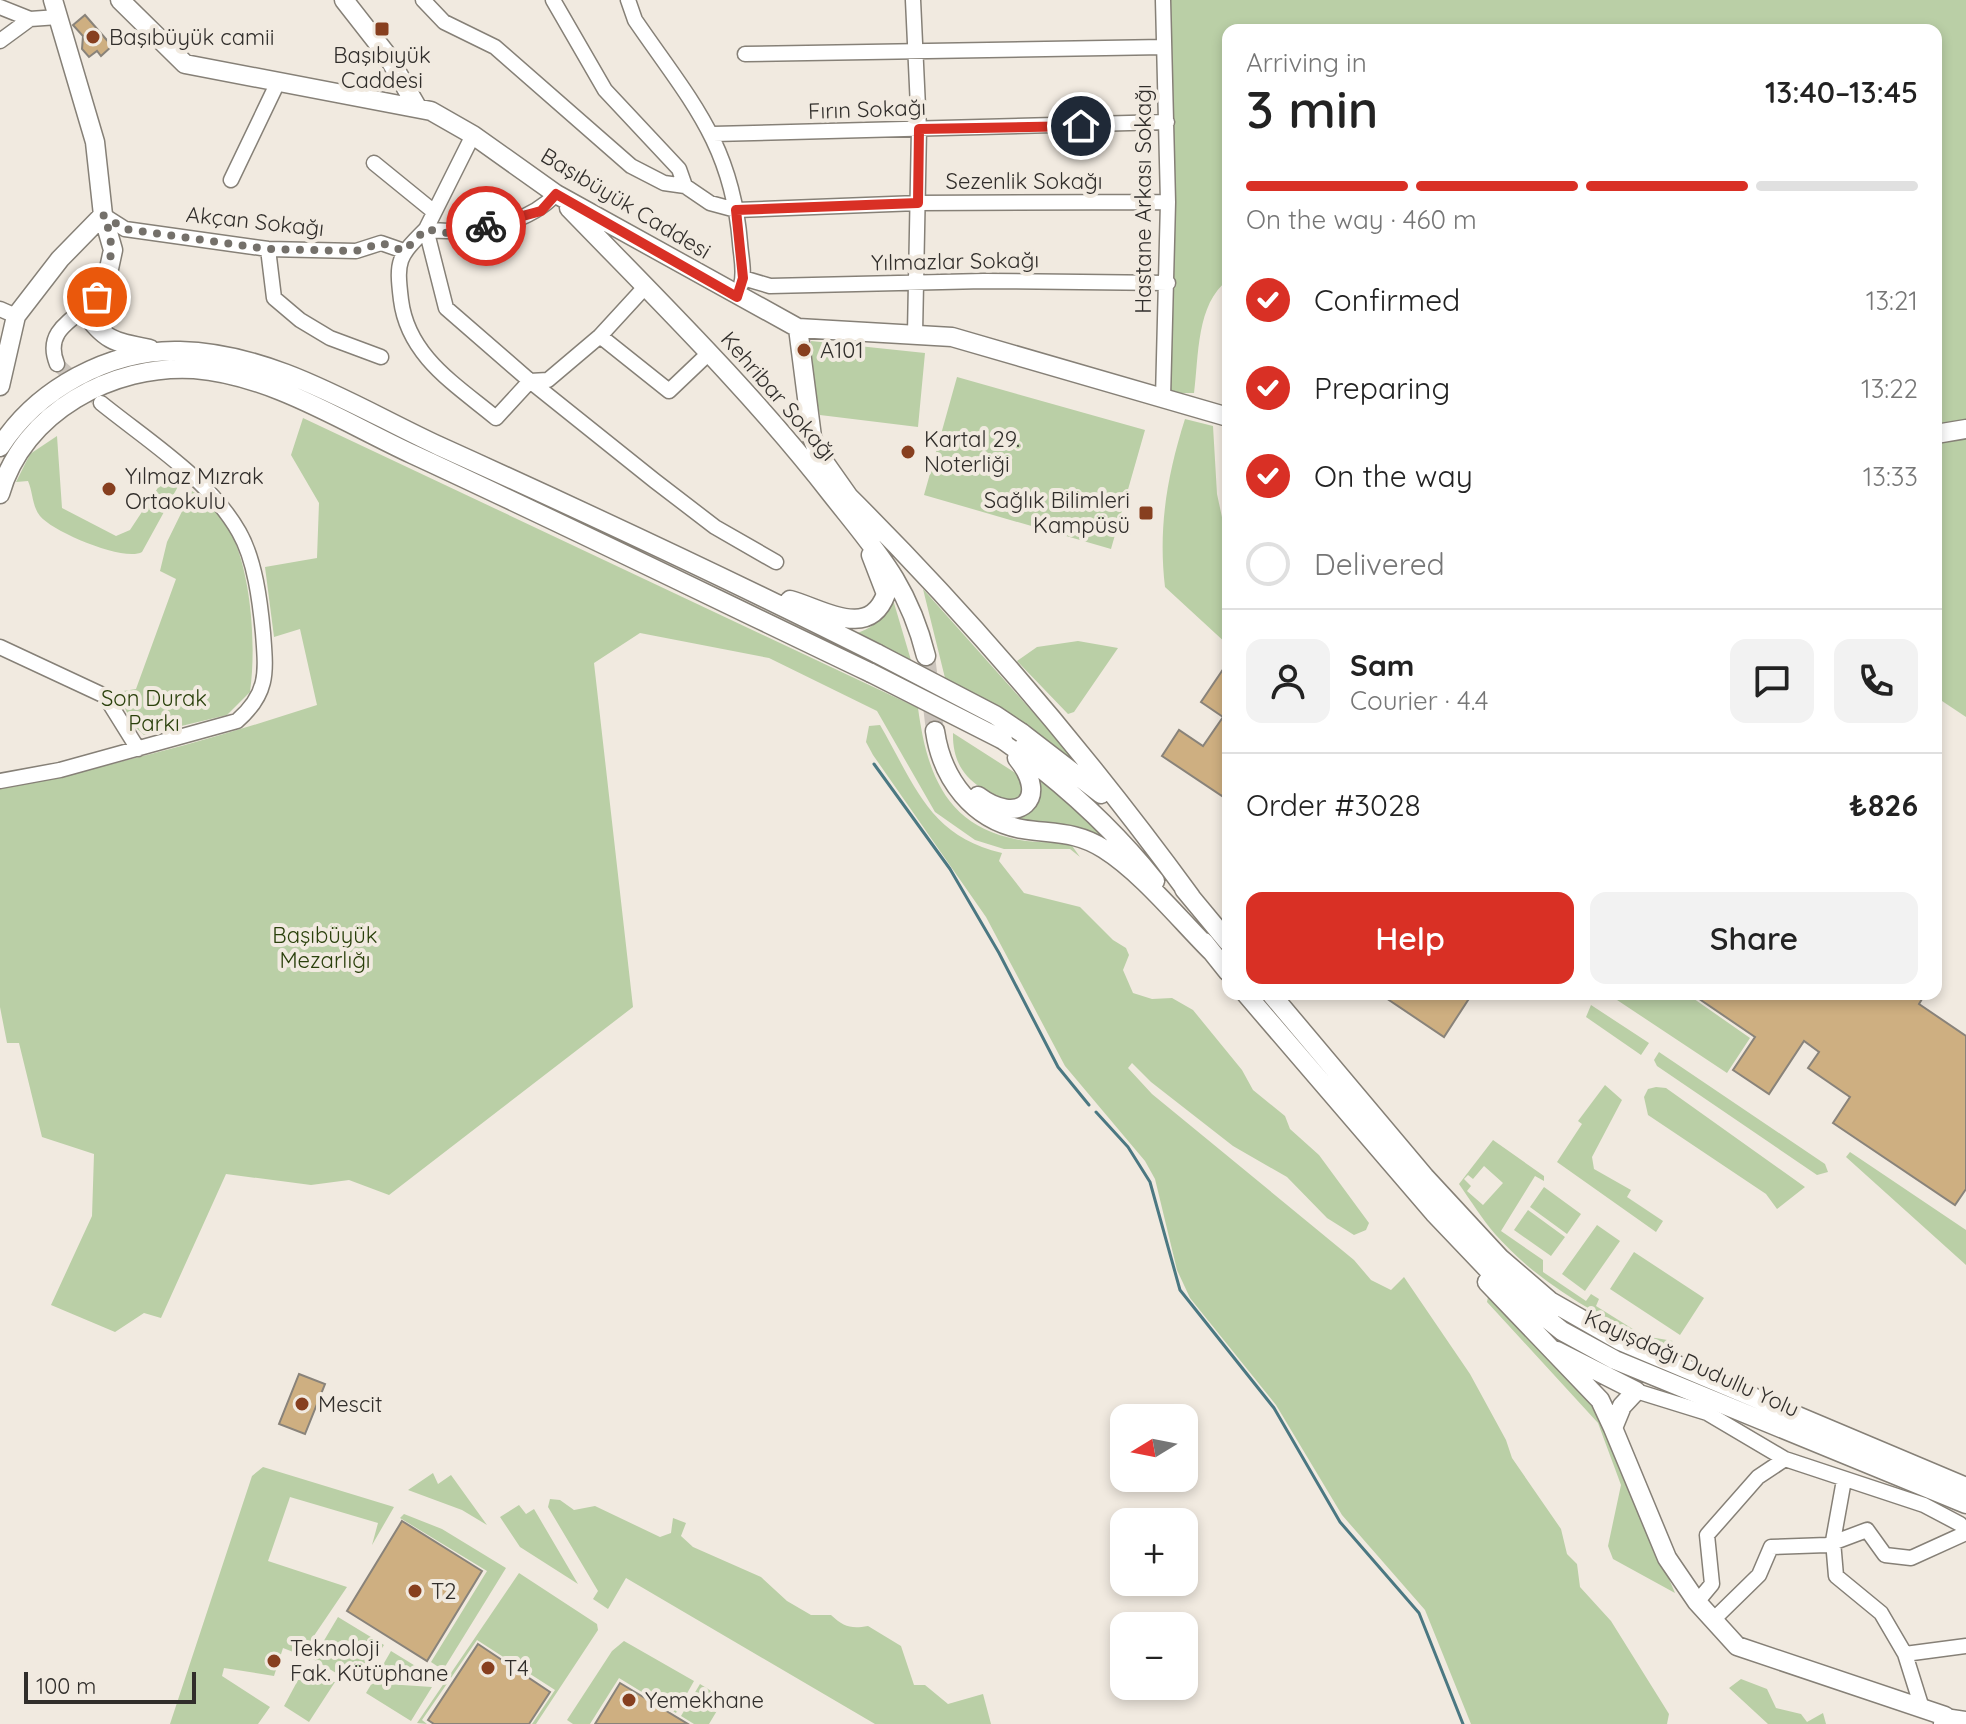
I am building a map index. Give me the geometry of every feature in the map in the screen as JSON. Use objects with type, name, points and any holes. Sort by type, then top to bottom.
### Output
[{"type":"main road","name":"Başıbüyük Caddesi","points":[[120,0],[185,64],[431,111],[473,135],[556,194],[737,297],[798,328],[952,337],[985,344],[1222,415]]},
{"type":"main road","points":[[344,0],[387,55],[417,107]]},
{"type":"main road","points":[[55,6],[95,142],[103,215],[113,250],[107,278],[90,303],[107,339],[120,345],[213,353],[265,365],[746,587],[878,654],[995,715],[1092,785],[1191,897]]},
{"type":"main road","name":"Kehribar Sokağı","points":[[556,194],[710,352],[844,500]]},
{"type":"main road","points":[[0,386],[8,313],[103,215]]},
{"type":"main road","points":[[746,587],[846,618],[872,616],[881,607],[886,594],[869,551],[818,453],[808,422],[798,328]]},
{"type":"main road","points":[[0,447],[23,418],[83,373],[162,351]]},
{"type":"main road","points":[[0,494],[12,464],[44,424],[67,403],[114,380],[141,372],[195,369],[241,377],[569,525],[1003,740],[1055,776],[1097,815],[1220,946]]},
{"type":"main road","points":[[782,431],[798,431],[808,422]]},
{"type":"main road","points":[[1942,433],[1966,429]]},
{"type":"main road","points":[[844,500],[919,596],[932,657]]},
{"type":"main road","points":[[844,500],[892,540],[1081,756],[1134,819],[1191,897],[1220,946]]},
{"type":"main road","points":[[1003,740],[1030,774],[1033,793],[1019,808],[1006,811],[975,794],[953,762],[940,730],[946,772],[968,801],[984,815],[1018,828],[1075,834],[1108,851],[1220,946]]},
{"type":"main road","name":"Kayışdağı Dudullu Yolu","points":[[1251,1000],[1434,1213],[1495,1277],[1562,1331],[1615,1360],[1966,1504]]},
{"type":"main road","name":"Kayışdağı Dudullu Yolu","points":[[1276,1000],[1425,1177],[1500,1258],[1550,1301],[1620,1341],[1966,1487]]},
{"type":"main road","points":[[1434,1213],[1507,1306],[1557,1351],[1600,1400],[1667,1558],[1697,1602],[1737,1646],[1922,1708],[1944,1720]]},
{"type":"main road","points":[[1557,1351],[1636,1391],[1622,1406],[1613,1428]]},
{"type":"street","points":[[423,0],[444,22],[495,47],[631,166],[664,183],[685,186],[710,203],[736,210]]},
{"type":"street","points":[[553,0],[605,90],[679,169],[685,186]]},
{"type":"street","points":[[628,0],[635,20],[713,134],[729,174],[743,278],[737,297]]},
{"type":"street","points":[[913,0],[919,129],[915,334]]},
{"type":"street","name":"Hastane Arkası Sokağı","points":[[1163,0],[1169,400]]},
{"type":"street","points":[[0,41],[30,19],[55,6]]},
{"type":"street","points":[[0,7],[30,19]]},
{"type":"street","points":[[745,54],[1164,47]]},
{"type":"street","points":[[231,180],[277,84]]},
{"type":"street","name":"Fırın Sokağı","points":[[713,134],[1167,122]]},
{"type":"street","points":[[473,135],[426,229],[404,251],[396,266],[403,316],[418,351],[496,418],[530,381],[548,380],[600,336],[645,287]]},
{"type":"street","points":[[374,163],[433,211]]},
{"type":"street","points":[[426,229],[447,233],[527,216],[541,211],[556,194]]},
{"type":"street","name":"Sezenlik Sokağı","points":[[736,210],[918,203],[1168,202]]},
{"type":"street","name":"Akçan Sokağı","points":[[103,215],[125,229],[268,249],[356,251],[381,243],[404,251]]},
{"type":"street","points":[[426,229],[446,308],[530,381],[715,527],[776,562]]},
{"type":"street","points":[[268,249],[274,298],[300,320],[330,338],[371,350],[381,357]]},
{"type":"street","name":"Yılmazlar Sokağı","points":[[743,278],[770,286],[916,281],[1168,283]]},
{"type":"street","points":[[57,364],[54,337],[62,326],[90,303]]},
{"type":"street","points":[[600,336],[669,391],[710,352]]},
{"type":"street","points":[[0,781],[60,770],[237,721],[258,701],[265,670],[261,616],[241,535],[227,513],[192,478],[101,403]]},
{"type":"street","points":[[0,647],[105,696],[138,749]]},
{"type":"street","points":[[1636,1391],[1707,1413],[1785,1459],[1924,1505],[1960,1524],[1966,1533],[1911,1558],[1885,1555],[1867,1530],[1827,1545],[1771,1547],[1759,1575],[1713,1620]]},
{"type":"street","points":[[1697,1602],[1712,1584],[1707,1535],[1758,1477],[1785,1459]]},
{"type":"street","points":[[1844,1480],[1833,1541],[1836,1576],[1881,1613],[1905,1654],[1922,1708]]},
{"type":"street","points":[[1905,1654],[1966,1646]]},
{"type":"street","points":[[1944,1720],[1966,1719]]},
{"type":"green space","points":[[1168,0],[1966,0],[1966,717],[1942,701],[1942,24],[1222,24],[1222,286],[1204,317],[1194,393],[1168,393]]},
{"type":"green space","points":[[811,341],[925,353],[918,427],[820,415],[811,376]]},
{"type":"green space","points":[[957,377],[1145,430],[1111,549],[924,495]]},
{"type":"green space","name":"Başıbüyük Mezarlığı","points":[[303,418],[918,708],[927,755],[945,794],[958,810],[974,823],[995,833],[1026,841],[1070,843],[1080,857],[1070,849],[1004,849],[975,840],[935,812],[877,711],[769,658],[640,633],[594,663],[633,1007],[389,1195],[349,1180],[311,1185],[226,1174],[161,1318],[144,1313],[115,1332],[51,1305],[92,1216],[94,1154],[42,1137],[19,1043],[7,1043],[0,1007],[0,788],[160,752],[317,705],[300,629],[274,637],[265,567],[317,558],[319,503],[291,455]]},
{"type":"green space","points":[[1185,419],[1213,426],[1217,494],[1222,517],[1222,639],[1165,587],[1164,523],[1173,461]]},
{"type":"green space","points":[[57,436],[62,508],[116,536],[130,530],[169,471],[181,481],[142,552],[120,553],[89,544],[59,530],[40,516],[28,481],[16,482],[30,454]]},
{"type":"green space","name":"Son Durak Parkı","points":[[192,491],[221,515],[239,553],[252,625],[250,692],[227,715],[144,735],[133,725],[117,692],[136,689],[176,579],[160,571],[167,542]]},
{"type":"green space","points":[[923,589],[1081,766],[993,707],[946,682]]},
{"type":"green space","points":[[889,603],[894,603],[913,667],[853,634],[875,623]]},
{"type":"green space","points":[[1078,641],[1118,648],[1074,712],[1068,714],[1017,661],[1037,647]]},
{"type":"green space","points":[[880,725],[915,787],[941,821],[977,845],[1002,853],[999,861],[1024,893],[1080,907],[1113,940],[1126,948],[1129,955],[1123,970],[1133,993],[1152,999],[1172,998],[1193,1010],[1242,1070],[1253,1090],[1285,1116],[1290,1129],[1319,1155],[1369,1223],[1366,1230],[1354,1235],[1327,1218],[1287,1177],[1233,1146],[1151,1082],[1132,1063],[1128,1068],[1152,1094],[1354,1260],[1371,1280],[1391,1290],[1404,1277],[1470,1374],[1506,1440],[1512,1458],[1561,1529],[1567,1554],[1577,1564],[1580,1587],[1611,1621],[1669,1714],[1667,1724],[1471,1724],[1425,1610],[1342,1515],[1276,1405],[1190,1298],[1177,1270],[1155,1179],[1145,1161],[1065,1066],[986,917],[873,755],[866,742],[869,726]]},
{"type":"green space","points":[[953,733],[1017,774],[1024,783],[1020,799],[1014,804],[979,787],[970,779],[957,760]]},
{"type":"green space","points":[[1041,778],[1110,843],[999,817],[1039,798]]},
{"type":"green space","points":[[1617,1000],[1696,1000],[1750,1038],[1727,1073]]},
{"type":"green space","points":[[1591,1005],[1649,1043],[1641,1055],[1586,1017]]},
{"type":"green space","points":[[1659,1052],[1825,1164],[1828,1172],[1817,1175],[1657,1066],[1654,1060]]},
{"type":"green space","points":[[1605,1085],[1622,1100],[1592,1157],[1594,1169],[1631,1190],[1627,1197],[1663,1221],[1656,1232],[1557,1162],[1582,1124],[1578,1121]]},
{"type":"green space","points":[[1666,1088],[1805,1187],[1777,1209],[1766,1194],[1648,1115],[1644,1097],[1648,1089]]},
{"type":"green space","points":[[1493,1140],[1544,1176],[1544,1181],[1535,1176],[1501,1231],[1543,1260],[1543,1272],[1586,1301],[1591,1294],[1599,1299],[1596,1306],[1644,1336],[1673,1341],[1663,1345],[1640,1335],[1552,1285],[1495,1234],[1459,1184]],"holes":[[[1484,1166],[1503,1183],[1483,1205],[1467,1191],[1471,1186],[1464,1179],[1468,1175],[1473,1179]]]},
{"type":"green space","points":[[1850,1152],[1966,1230],[1966,1265],[1846,1157]]},
{"type":"green space","points":[[1544,1187],[1581,1214],[1567,1234],[1530,1207]]},
{"type":"green space","points":[[1528,1210],[1565,1237],[1551,1256],[1514,1230]]},
{"type":"green space","points":[[1597,1225],[1620,1241],[1585,1291],[1562,1274]]},
{"type":"green space","points":[[1634,1252],[1704,1298],[1680,1335],[1610,1289]]},
{"type":"green space","points":[[1488,1297],[1595,1406],[1675,1593],[1613,1559],[1608,1546],[1621,1485],[1598,1423],[1487,1302]]},
{"type":"green space","points":[[263,1467],[394,1507],[372,1545],[378,1523],[290,1497],[268,1561],[347,1587],[301,1655],[283,1648],[274,1676],[224,1668],[222,1676],[270,1707],[258,1724],[170,1724],[252,1476]]},
{"type":"green space","points":[[433,1473],[438,1484],[451,1475],[487,1525],[462,1510],[408,1490]]},
{"type":"green space","points":[[550,1499],[560,1500],[574,1510],[595,1506],[660,1537],[671,1533],[673,1518],[686,1523],[681,1536],[693,1547],[761,1577],[787,1601],[811,1615],[831,1615],[852,1627],[868,1626],[901,1646],[914,1685],[925,1685],[948,1704],[983,1694],[991,1724],[875,1724],[626,1578],[608,1609],[593,1599],[598,1591],[548,1507]]},
{"type":"green space","points":[[519,1505],[526,1514],[534,1509],[578,1584],[520,1547],[500,1517]]},
{"type":"green space","points":[[404,1514],[442,1529],[506,1568],[443,1670],[431,1662],[487,1571],[400,1518]]},
{"type":"green space","points":[[519,1573],[597,1624],[598,1630],[536,1724],[532,1724],[555,1690],[477,1640],[422,1720],[427,1724],[417,1723]]},
{"type":"green space","points":[[338,1617],[384,1645],[363,1677],[341,1676],[313,1659]]},
{"type":"green space","points":[[624,1641],[694,1681],[676,1713],[619,1678],[590,1724],[573,1724],[567,1720],[612,1651]]},
{"type":"green space","points":[[391,1651],[435,1678],[376,1677]]},
{"type":"green space","points":[[1741,1679],[1767,1689],[1776,1708],[1801,1714],[1807,1722],[1823,1713],[1826,1724],[1768,1724],[1729,1688]]},
{"type":"green space","points":[[298,1680],[335,1682],[309,1722],[284,1706]]},
{"type":"green space","points":[[372,1683],[432,1687],[411,1721],[366,1693]]},
{"type":"green space","points":[[700,1684],[724,1699],[709,1724],[694,1724],[681,1716]]},
{"type":"building","name":"Başıbüyük camii","points":[[85,15],[112,46],[101,56],[97,51],[89,57],[82,49],[83,36],[73,25]]},
{"type":"building","points":[[1222,671],[1222,716],[1201,702]]},
{"type":"building","points":[[1222,718],[1222,796],[1162,756],[1179,730],[1203,746]]},
{"type":"building","points":[[1389,1000],[1468,1000],[1444,1037]]},
{"type":"building","points":[[1701,1000],[1921,1000],[1919,1004],[1966,1036],[1966,1189],[1955,1205],[1833,1123],[1850,1097],[1808,1068],[1819,1052],[1804,1041],[1769,1094],[1733,1070],[1755,1037]]},
{"type":"building","name":"Mescit","points":[[299,1374],[325,1384],[305,1434],[279,1424]]},
{"type":"building","name":"T2","points":[[402,1521],[482,1571],[427,1661],[347,1611]]},
{"type":"building","name":"T4","points":[[478,1644],[550,1692],[529,1724],[434,1724],[428,1720]]},
{"type":"building","name":"Yemekhane","points":[[620,1683],[688,1724],[595,1724]]},
{"type":"waterway","points":[[874,764],[950,869],[999,953],[1058,1067],[1089,1105]]},
{"type":"waterway","points":[[1096,1112],[1128,1147],[1150,1182],[1180,1290],[1274,1408],[1340,1522],[1419,1613],[1463,1724]]},
{"type":"tunnel","points":[[57,364],[96,398]]},
{"type":"tunnel","points":[[926,656],[935,731]]},
{"type":"way so far","points":[[97,297],[107,278],[113,250],[110,229],[103,215],[125,229],[268,249],[356,251],[381,243],[404,251],[426,229],[447,233],[486,226]]},
{"type":"place","name":"Başıbıyük Caddesi","points":[[382,29]]},
{"type":"place","name":"Başıbüyük camii","points":[[93,37]]},
{"type":"place","name":"A101","points":[[804,350]]},
{"type":"place","name":"Kartal 29. Noterliği","points":[[908,452]]},
{"type":"place","name":"Yılmaz Mızrak Ortaokulu","points":[[109,489]]},
{"type":"place","name":"Sağlık Bilimleri Kampüsü","points":[[1146,513]]},
{"type":"place","name":"Mescit","points":[[302,1404]]},
{"type":"place","name":"T2","points":[[415,1591]]},
{"type":"place","name":"Teknoloji Fak. Kütüphane","points":[[274,1661]]},
{"type":"place","name":"T4","points":[[488,1668]]},
{"type":"place","name":"Yemekhane","points":[[629,1700]]},
{"type":"route","points":[[486,226],[541,211],[556,194],[737,297],[743,278],[736,210],[918,203],[919,129],[1081,126]]}]
